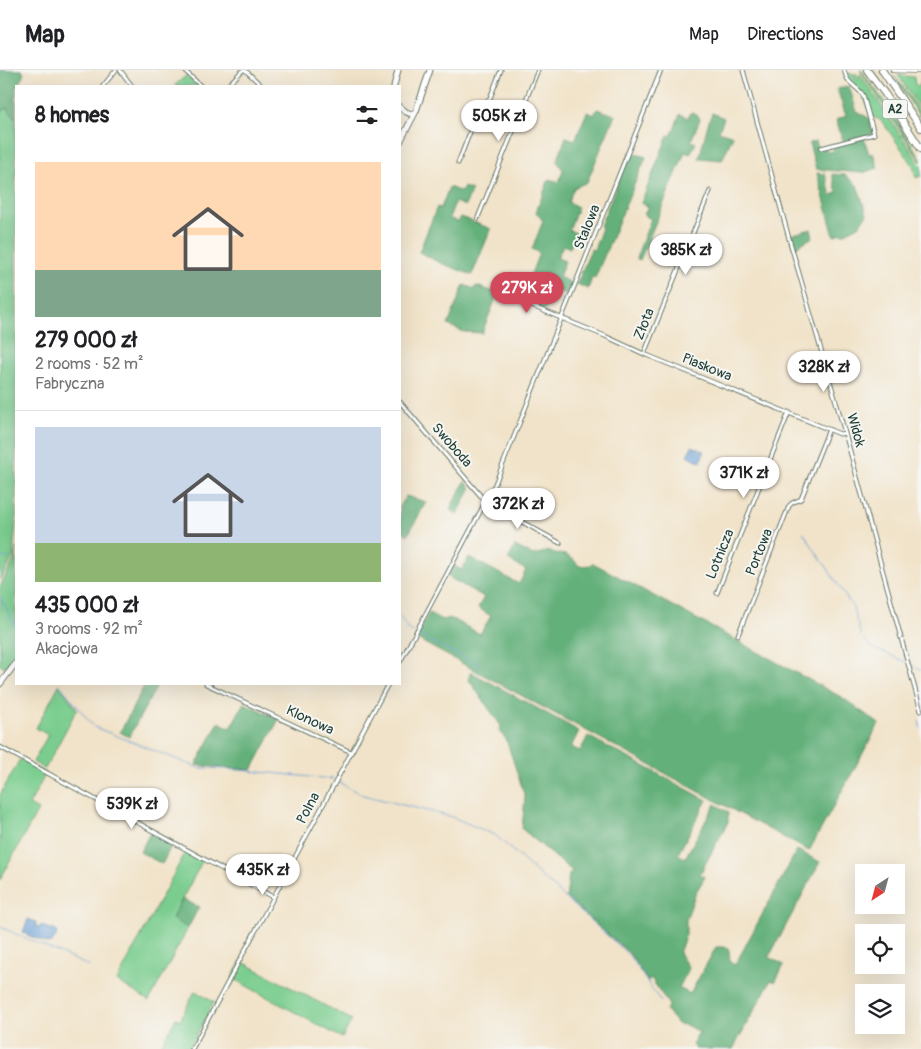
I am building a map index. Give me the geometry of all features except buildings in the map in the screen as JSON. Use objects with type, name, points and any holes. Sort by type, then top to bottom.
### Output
[{"type":"highway","name":"A2","points":[[867,70],[921,149]]},
{"type":"highway","name":"A2","points":[[882,70],[921,128]]},
{"type":"main road","points":[[394,85],[398,70]]},
{"type":"main road","points":[[401,140],[414,115],[430,70]]},
{"type":"main road","points":[[893,70],[921,71]]},
{"type":"main road","points":[[401,108],[414,115]]},
{"type":"main road","points":[[0,684],[15,664]]},
{"type":"street","points":[[104,85],[118,70],[131,85]]},
{"type":"street","points":[[228,85],[244,70],[261,85]]},
{"type":"street","points":[[458,162],[479,109],[490,98],[501,70]]},
{"type":"street","points":[[477,220],[538,70]]},
{"type":"street","name":"Stalowa","points":[[486,502],[495,484],[661,70]]},
{"type":"street","name":"Widok","points":[[743,70],[921,711]]},
{"type":"street","points":[[821,148],[874,134],[863,95],[848,82],[844,70]]},
{"type":"street","points":[[186,72],[200,85]]},
{"type":"street","name":"Złota","points":[[644,354],[710,191]]},
{"type":"street","name":"Piaskowa","points":[[500,293],[841,434],[845,433]]},
{"type":"street","name":"Swoboda","points":[[401,403],[486,502]]},
{"type":"street","name":"Lotnicza","points":[[717,593],[788,412]]},
{"type":"street","name":"Portowa","points":[[738,635],[789,506],[801,499],[829,429]]},
{"type":"street","points":[[401,660],[486,502],[560,543]]},
{"type":"street","name":"Klonowa","points":[[208,685],[351,752]]},
{"type":"street","name":"Polna","points":[[192,1049],[387,685]]},
{"type":"street","points":[[0,747],[273,897]]},
{"type":"green space","points":[[0,70],[21,70],[24,73],[19,85],[15,85],[15,118],[7,108],[0,113]]},
{"type":"green space","points":[[860,70],[883,100],[921,159],[921,162]]},
{"type":"green space","points":[[846,74],[857,74],[856,80],[860,74],[921,166],[921,177],[916,178],[913,165],[883,123],[871,116],[864,95],[850,81]]},
{"type":"green space","points":[[187,75],[197,85],[175,85]]},
{"type":"green space","points":[[898,75],[914,77],[917,87],[920,85],[921,78],[921,111]]},
{"type":"green space","points":[[894,76],[921,115],[921,119]]},
{"type":"green space","points":[[849,86],[857,112],[869,118],[873,134],[843,141],[836,120],[846,116],[837,89]]},
{"type":"green space","points":[[7,108],[15,118],[15,534],[13,557],[0,581],[0,113]]},
{"type":"green space","points":[[597,109],[615,115],[587,182],[574,188],[568,202],[578,207],[569,230],[576,233],[570,248],[563,245],[557,258],[565,261],[559,277],[574,284],[569,296],[554,289],[545,310],[521,300],[539,253],[532,249],[543,221],[536,212],[549,179],[559,182],[563,170],[557,161],[566,137],[575,140],[587,112],[594,115]]},
{"type":"green space","points":[[691,112],[697,114],[700,119],[691,141],[696,143],[690,154],[685,152],[640,260],[636,258],[651,219],[644,215],[648,206],[641,203],[668,135],[671,136],[680,114],[688,118]]},
{"type":"green space","points":[[712,113],[724,118],[719,131],[733,136],[722,160],[699,158]]},
{"type":"green space","points":[[864,138],[869,154],[873,153],[878,168],[862,173],[816,169],[809,143],[816,141],[818,149],[825,147],[827,152],[833,151],[832,146]]},
{"type":"green space","points":[[630,152],[646,157],[595,278],[592,278],[588,289],[577,284],[591,249],[594,250],[602,228],[600,226]]},
{"type":"green space","points":[[817,173],[825,174],[831,195],[837,193],[832,174],[845,175],[857,185],[867,214],[859,226],[834,236]]},
{"type":"green space","points":[[449,187],[461,192],[464,187],[472,190],[465,206],[455,202],[449,218],[458,222],[461,217],[491,229],[472,275],[438,262],[419,252],[437,207],[441,208]]},
{"type":"green space","points":[[811,229],[813,237],[794,248],[790,235]]},
{"type":"green space","points":[[464,285],[474,289],[476,286],[498,293],[482,333],[464,332],[448,325]]},
{"type":"green space","points":[[465,481],[471,488],[457,515],[450,509]]},
{"type":"green space","points":[[406,496],[426,502],[408,535],[401,531],[401,504]]},
{"type":"green space","points":[[515,546],[533,555],[549,551],[566,555],[580,566],[593,563],[843,698],[879,724],[809,851],[415,638],[429,613],[442,620],[450,618],[480,634],[491,616],[478,608],[484,597],[448,577],[454,566],[462,570],[469,557],[519,584],[526,570],[508,560]]},
{"type":"green space","points":[[15,554],[15,653],[5,668],[0,665],[0,587],[14,560]]},
{"type":"green space","points":[[471,672],[579,731],[571,747],[580,751],[588,736],[707,800],[678,854],[685,858],[715,804],[728,812],[728,822],[700,874],[705,877],[696,892],[686,920],[686,934],[679,953],[689,968],[679,988],[690,994],[716,947],[725,947],[729,950],[730,961],[735,965],[797,850],[820,862],[769,957],[784,965],[775,982],[771,980],[733,1049],[696,1049],[692,1044],[699,1032],[686,1025],[677,1024],[666,1010],[669,1005],[651,978],[648,982],[629,953],[566,898],[569,875],[572,871],[522,829],[525,797],[506,739],[499,731],[501,726],[469,680]]},
{"type":"green space","points":[[59,685],[77,709],[45,769],[33,762],[48,735],[36,728]]},
{"type":"green space","points":[[144,685],[157,685],[129,737],[120,732]]},
{"type":"green space","points":[[244,703],[279,719],[252,770],[196,765],[219,722],[230,728]]},
{"type":"green space","points":[[20,759],[46,773],[29,805],[38,810],[0,880],[0,795]]},
{"type":"green space","points":[[151,831],[173,843],[162,864],[140,852]]},
{"type":"green space","points":[[186,851],[203,860],[172,918],[188,928],[149,1001],[117,981]]},
{"type":"green space","points":[[182,899],[199,907],[188,928],[172,919]]},
{"type":"green space","points":[[241,961],[352,1020],[342,1038],[232,978]]},
{"type":"green space","points":[[195,991],[214,1002],[189,1049],[159,1049],[176,1018],[180,1020]]},
{"type":"water","points":[[692,446],[704,451],[701,462],[687,455]]},
{"type":"water","points":[[28,919],[36,922],[36,926],[39,928],[41,925],[56,931],[57,934],[52,943],[49,944],[23,932]]},
{"type":"waterway","points":[[803,532],[822,561]]},
{"type":"waterway","points":[[0,557],[9,558]]},
{"type":"waterway","points":[[824,563],[853,608],[861,636]]},
{"type":"waterway","points":[[0,597],[15,625]]},
{"type":"waterway","points":[[401,618],[407,629],[414,632]]},
{"type":"waterway","points":[[417,634],[480,666]]},
{"type":"waterway","points":[[864,639],[871,647],[906,662]]},
{"type":"waterway","points":[[909,664],[921,670]]},
{"type":"waterway","points":[[60,685],[94,727],[199,768],[333,779]]},
{"type":"waterway","points":[[919,721],[921,728]]},
{"type":"waterway","points":[[338,782],[363,795],[452,817],[495,835],[628,954],[661,1002]]},
{"type":"waterway","points":[[0,927],[89,966]]}]
